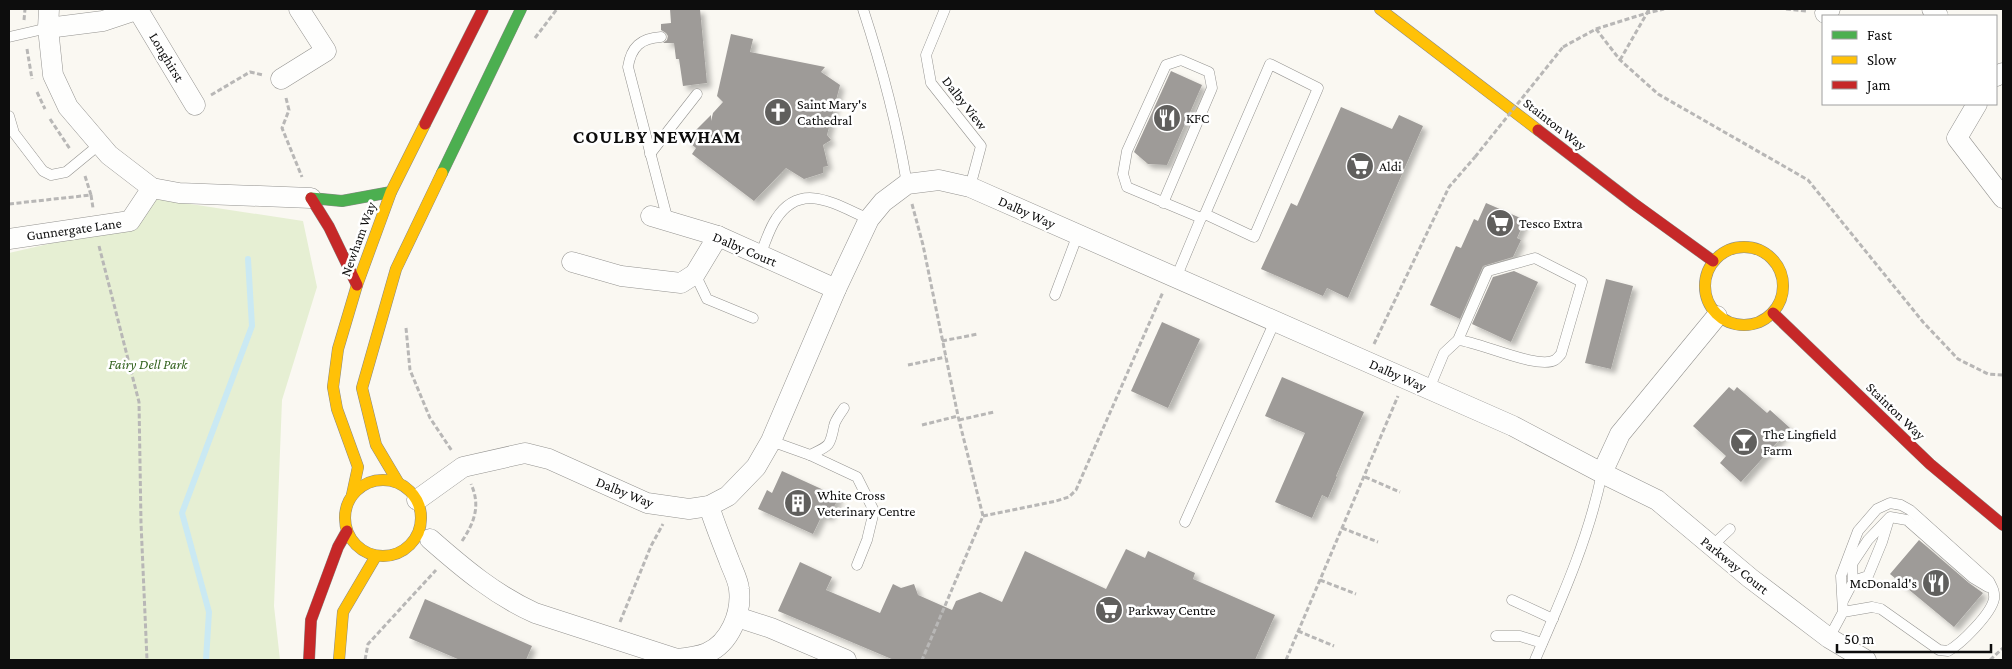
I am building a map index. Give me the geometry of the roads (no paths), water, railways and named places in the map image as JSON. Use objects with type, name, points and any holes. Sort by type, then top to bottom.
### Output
[{"type":"street","name":"Longhirst","points":[[48,18],[102,21],[139,9],[195,104]]},
{"type":"street","points":[[281,79],[326,51],[299,9]]},
{"type":"street","name":"Newham Way","points":[[309,660],[311,620],[338,547],[347,530],[345,517],[358,467],[337,409],[333,387],[338,348],[357,285],[391,192],[483,9]]},
{"type":"street","points":[[347,530],[354,542],[364,551],[376,556],[398,553],[409,546],[418,536],[422,523],[422,513],[417,500],[409,490],[398,482],[376,445],[362,388],[396,269],[520,9]]},
{"type":"street","name":"Stainton Way","points":[[1380,9],[1625,197],[1713,261]]},
{"type":"street","points":[[48,18],[53,75],[68,107],[109,155],[152,188],[179,193],[342,201],[391,192]]},
{"type":"street","points":[[1976,105],[1957,138],[2003,198]]},
{"type":"street","name":"Dalby Way","points":[[417,500],[463,467],[525,453],[549,459],[647,503],[670,508],[689,509],[709,506],[728,496],[756,467],[771,441],[836,289],[869,219],[883,202],[907,184],[939,180],[970,186],[1366,361],[1513,426],[1602,473]]},
{"type":"street","name":"Gunnergate Lane","points":[[9,239],[130,221],[152,188]]},
{"type":"street","points":[[311,198],[329,227],[357,285]]},
{"type":"street","name":"Dalby Court","points":[[660,219],[718,236],[836,289]]},
{"type":"street","points":[[572,262],[621,276],[681,283],[695,274],[718,236]]},
{"type":"street","points":[[1737,248],[1751,248],[1764,252],[1774,261],[1781,274],[1783,287],[1781,301],[1774,312],[1760,322],[1745,326],[1729,323],[1717,316],[1709,305],[1705,294],[1704,282],[1707,271],[1713,261],[1724,252],[1737,248]]},
{"type":"street","name":"Stainton Way","points":[[1774,312],[1930,464],[2003,525]]},
{"type":"street","points":[[1602,473],[1620,434],[1717,316]]},
{"type":"street","name":"Parkway Court","points":[[1602,473],[1657,500],[1750,578],[1829,638],[1866,660]]},
{"type":"street","points":[[352,495],[363,485],[375,480],[398,482]]},
{"type":"street","points":[[430,539],[489,588],[515,604],[535,613],[677,659],[693,657],[708,652],[722,643],[729,633],[740,602],[739,587],[709,506]]},
{"type":"street","points":[[339,660],[343,612],[376,556]]},
{"type":"street","points":[[736,617],[771,628],[846,660]]},
{"type":"lane","points":[[863,9],[882,68],[902,151],[907,184]]},
{"type":"lane","name":"Dalby View","points":[[945,9],[926,55],[931,83],[981,146],[970,186]]},
{"type":"lane","points":[[9,37],[48,18]]},
{"type":"lane","points":[[660,219],[650,154],[628,67],[630,56],[636,45],[650,38],[661,37]]},
{"type":"lane","points":[[1163,203],[1212,88],[1209,72],[1181,60],[1166,65],[1127,151],[1123,174],[1127,187],[1163,203],[1203,216],[1254,236],[1318,88],[1270,64],[1203,216],[1173,276]]},
{"type":"lane","points":[[650,154],[698,94]]},
{"type":"lane","points":[[9,116],[14,133],[43,171],[51,175],[66,172],[100,144]]},
{"type":"lane","points":[[760,255],[775,220],[786,206],[804,197],[824,199],[869,219]]},
{"type":"lane","points":[[1055,296],[1078,234]]},
{"type":"lane","points":[[1429,389],[1444,353],[1458,340],[1488,272],[1535,258],[1582,282],[1561,354],[1555,360],[1544,362],[1526,359],[1470,341],[1458,340]]},
{"type":"lane","points":[[695,274],[708,298],[753,318]]},
{"type":"lane","points":[[1185,522],[1275,321]]},
{"type":"lane","points":[[810,456],[828,447],[834,433],[834,426],[844,408]]},
{"type":"lane","points":[[771,441],[857,477],[874,512],[867,540],[857,565]]},
{"type":"lane","points":[[1535,660],[1553,619],[1595,507],[1602,473]]},
{"type":"lane","points":[[1890,504],[1901,505],[1910,510],[1989,581],[1994,590],[1994,598],[1990,610],[1956,647],[1948,651],[1939,650],[1881,609],[1872,607],[1843,607],[1841,576],[1858,531],[1877,509],[1890,504]]},
{"type":"lane","points":[[1853,581],[1868,576],[1890,517]]},
{"type":"lane","points":[[1829,638],[1853,581],[1852,564],[1868,540],[1890,517]]},
{"type":"lane","points":[[1890,517],[1907,520],[1973,578],[1994,590]]},
{"type":"lane","points":[[1712,546],[1730,529]]},
{"type":"lane","points":[[1512,600],[1553,619]]},
{"type":"lane","points":[[1496,636],[1520,636],[1542,643]]},
{"type":"waterway","points":[[206,660],[209,612],[182,513],[252,326],[248,259]]},
{"type":"place","name":"Saint Mary's Cathedral","points":[[778,112]]},
{"type":"place","name":"KFC","points":[[1167,118]]},
{"type":"place","name":"Aldi","points":[[1360,166]]},
{"type":"place","name":"Tesco Extra","points":[[1500,223]]},
{"type":"place","name":"The Lingfield Farm","points":[[1744,442]]},
{"type":"place","name":"White Cross Veterinary Centre","points":[[798,503]]},
{"type":"place","name":"McDonald's","points":[[1936,583]]},
{"type":"place","name":"Parkway Centre","points":[[1109,610]]},
{"type":"district","name":"COULBY NEWHAM","points":[[657,136]]},
{"type":"park label","name":"Fairy Dell Park","points":[[148,364]]}]
